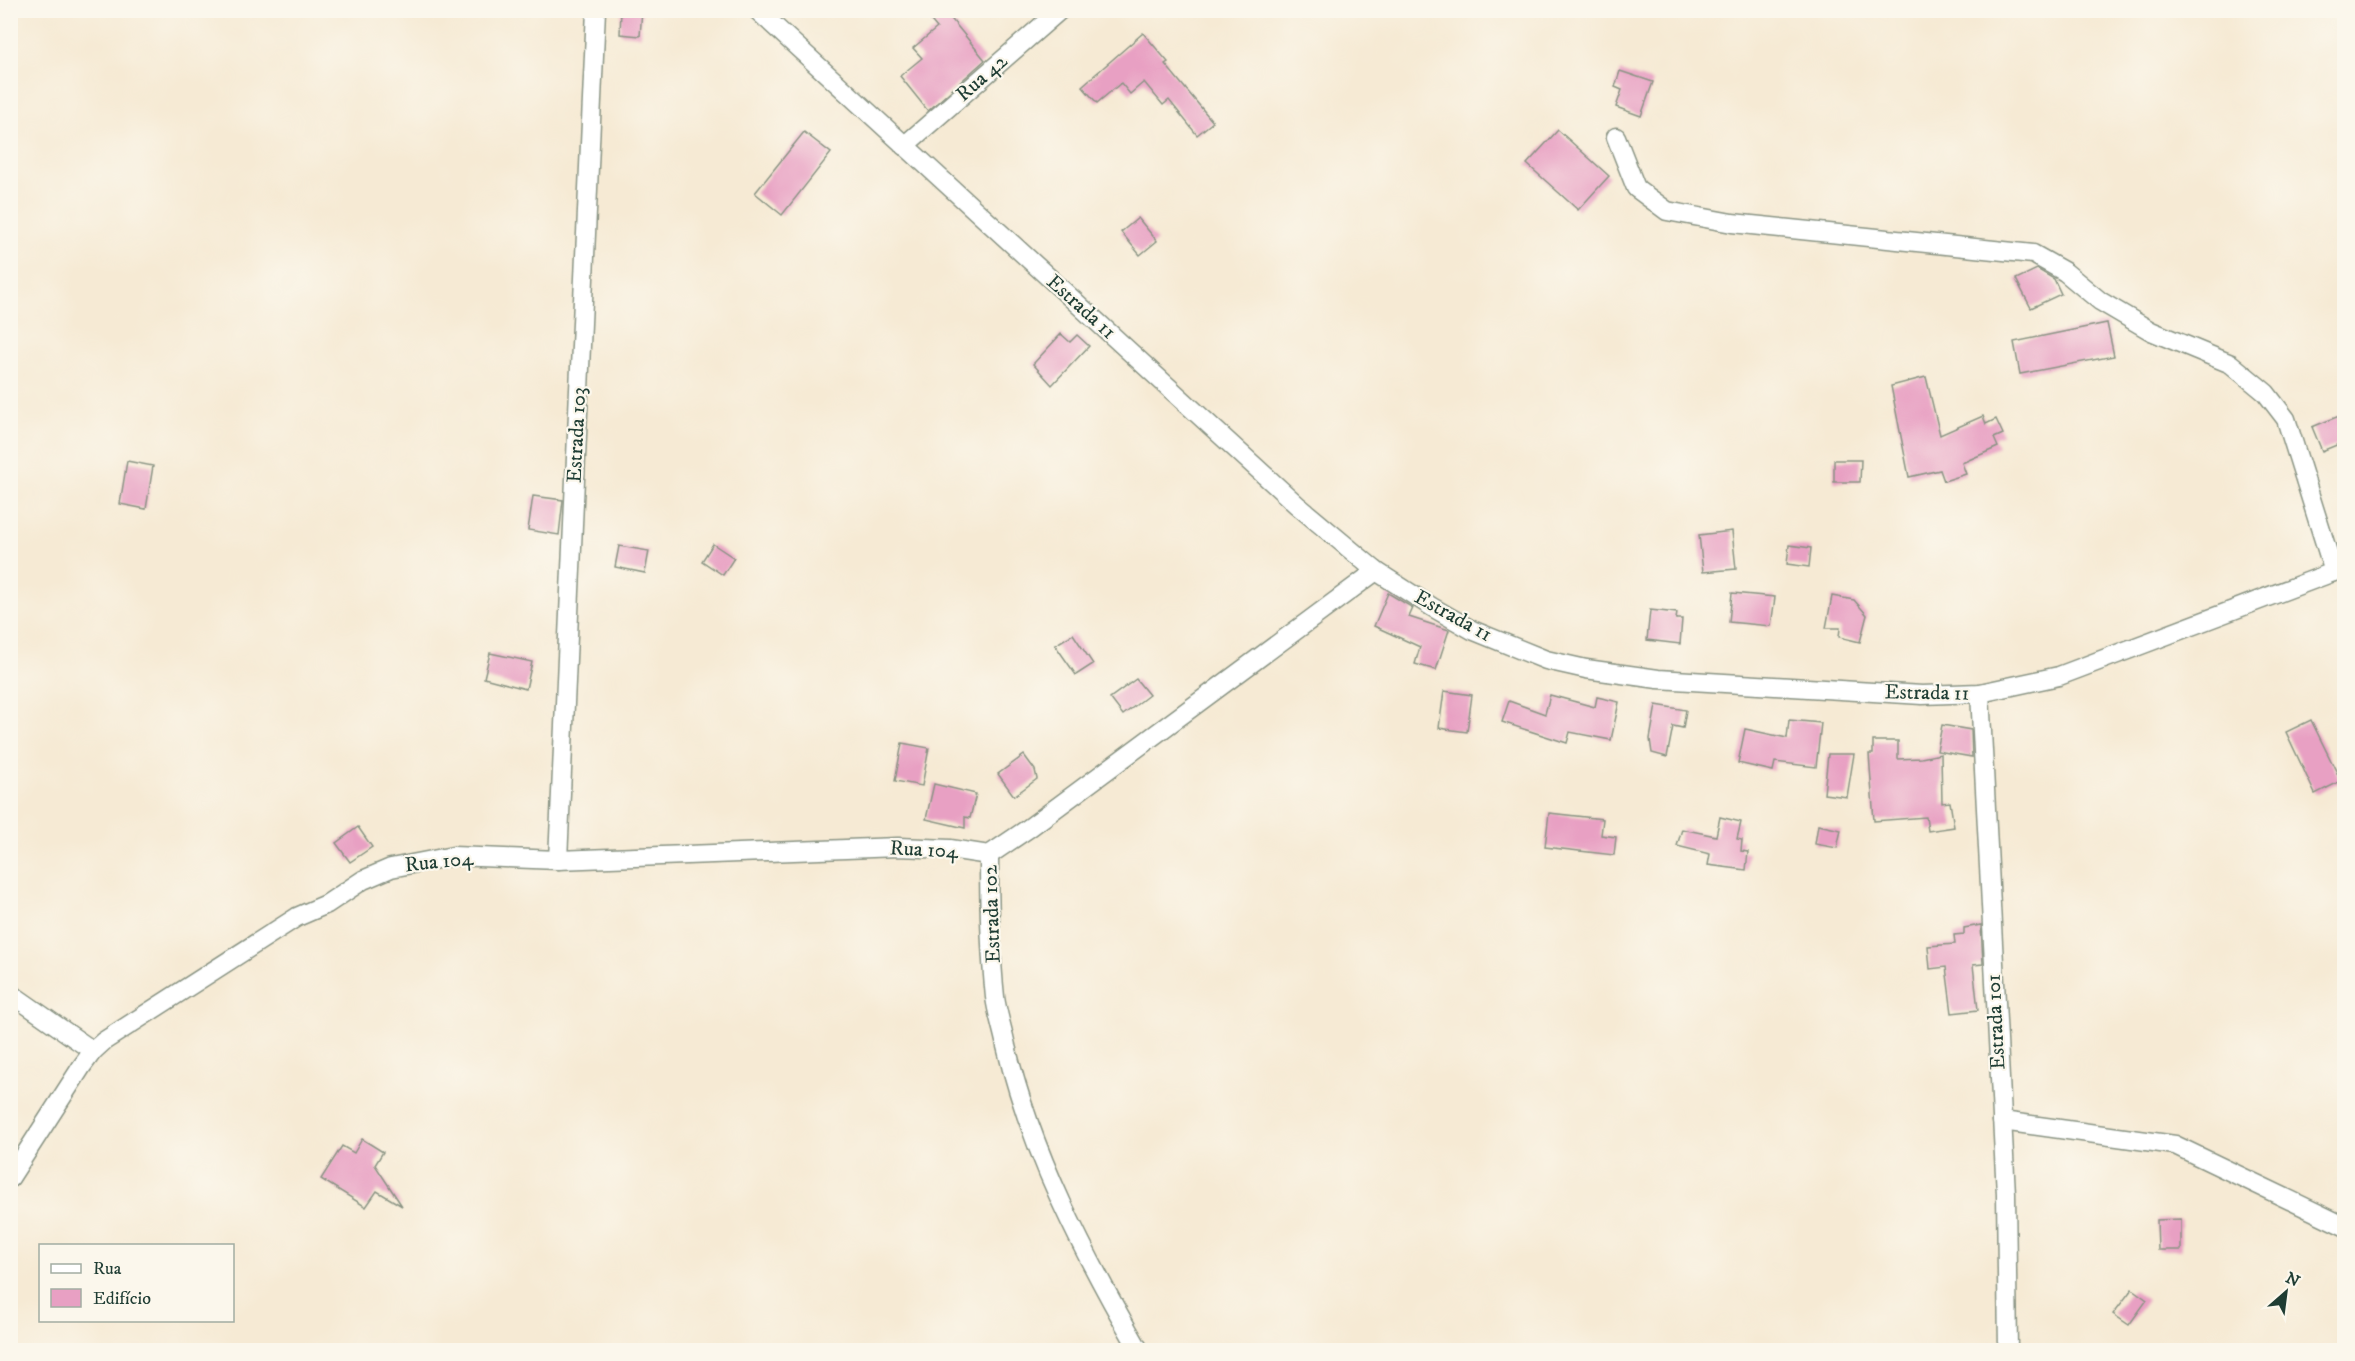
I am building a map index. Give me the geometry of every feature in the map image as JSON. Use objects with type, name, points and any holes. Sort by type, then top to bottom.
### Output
[{"type":"street","name":"Estrada 103","points":[[558,860],[596,10]]},
{"type":"street","name":"Estrada 11","points":[[757,10],[1297,505],[1376,571],[1472,630],[1546,660],[1586,669],[1658,679],[1923,696],[1980,693],[2059,676],[2339,570]]},
{"type":"street","name":"Rua 42","points":[[904,146],[1060,10]]},
{"type":"street","points":[[1616,137],[1636,188],[1667,211],[1732,223],[2033,254],[2065,272],[2100,301],[2151,331],[2231,364],[2266,393],[2286,419],[2339,570]]},
{"type":"street","name":"Estrada 102","points":[[1139,1350],[1088,1259],[1047,1168],[1016,1087],[995,999],[989,903],[989,855],[1029,828],[1376,571]]},
{"type":"street","name":"Estrada 101","points":[[1980,693],[2006,1194],[2008,1350]]},
{"type":"street","name":"Rua 104","points":[[10,1178],[93,1051],[297,917],[327,904],[363,880],[391,868],[453,856],[558,860],[898,847],[950,849],[989,855]]},
{"type":"street","points":[[10,993],[93,1051]]},
{"type":"street","points":[[2002,1121],[2175,1145],[2344,1226]]},
{"type":"building","points":[[621,10],[642,10],[640,36],[620,34]]},
{"type":"building","points":[[922,10],[944,10],[985,60],[928,111],[900,76],[922,58],[913,48],[937,28]]},
{"type":"building","points":[[1143,33],[1168,62],[1165,64],[1213,122],[1197,135],[1169,100],[1163,105],[1144,82],[1130,94],[1121,83],[1097,103],[1082,86]]},
{"type":"building","points":[[1620,71],[1653,82],[1641,116],[1616,107],[1622,90],[1615,87]]},
{"type":"building","points":[[1558,130],[1609,176],[1578,210],[1527,164]]},
{"type":"building","points":[[804,132],[831,153],[782,215],[755,193]]},
{"type":"building","points":[[1138,218],[1157,241],[1140,255],[1121,232]]},
{"type":"building","points":[[2037,269],[2054,279],[2061,294],[2031,308],[2016,279]]},
{"type":"building","points":[[2107,323],[2114,356],[2020,374],[2014,342]]},
{"type":"building","points":[[1061,334],[1070,342],[1077,335],[1089,346],[1052,385],[1033,364]]},
{"type":"building","points":[[1926,377],[1940,435],[1983,416],[1986,424],[1996,419],[2003,434],[1994,438],[1998,447],[1962,463],[1966,474],[1944,481],[1940,470],[1909,477],[1891,386]]},
{"type":"building","points":[[2344,414],[2344,442],[2322,451],[2312,427]]},
{"type":"building","points":[[1834,460],[1861,460],[1860,482],[1834,482]]},
{"type":"building","points":[[127,461],[153,466],[146,509],[120,504]]},
{"type":"building","points":[[533,496],[563,500],[559,535],[528,530]]},
{"type":"building","points":[[1732,531],[1736,569],[1703,572],[1699,535]]},
{"type":"building","points":[[713,544],[734,558],[723,575],[702,561]]},
{"type":"building","points":[[1789,545],[1811,548],[1809,567],[1787,564]]},
{"type":"building","points":[[619,546],[649,551],[645,573],[615,567]]},
{"type":"building","points":[[1388,593],[1413,608],[1409,617],[1449,630],[1436,670],[1415,664],[1420,647],[1374,626]]},
{"type":"building","points":[[1732,593],[1775,597],[1771,626],[1729,622]]},
{"type":"building","points":[[1832,596],[1854,600],[1867,615],[1860,642],[1839,637],[1840,628],[1826,628]]},
{"type":"building","points":[[1650,610],[1677,613],[1676,619],[1682,619],[1680,644],[1647,640]]},
{"type":"building","points":[[1073,634],[1093,664],[1076,675],[1055,645]]},
{"type":"building","points":[[490,653],[532,662],[526,689],[484,678]]},
{"type":"building","points":[[1136,679],[1149,695],[1123,715],[1110,698]]},
{"type":"building","points":[[1444,691],[1472,695],[1467,732],[1439,728]]},
{"type":"building","points":[[1550,695],[1595,707],[1597,697],[1619,702],[1611,740],[1570,732],[1567,743],[1502,722],[1509,701],[1545,714]]},
{"type":"building","points":[[1656,705],[1686,710],[1683,728],[1673,726],[1667,757],[1652,753],[1650,739]]},
{"type":"building","points":[[1789,720],[1821,723],[1816,767],[1775,762],[1773,771],[1738,763],[1745,729],[1787,738]]},
{"type":"building","points":[[2311,720],[2341,781],[2315,794],[2286,732]]},
{"type":"building","points":[[1942,725],[1971,730],[1972,757],[1937,751]]},
{"type":"building","points":[[1873,741],[1898,741],[1898,759],[1941,754],[1942,803],[1950,802],[1954,827],[1928,831],[1926,817],[1874,821],[1869,754],[1873,754]]},
{"type":"building","points":[[902,743],[929,748],[922,786],[895,781]]},
{"type":"building","points":[[1828,754],[1854,754],[1847,797],[1824,794]]},
{"type":"building","points":[[1024,755],[1035,770],[1037,779],[1014,796],[998,774]]},
{"type":"building","points":[[934,784],[976,794],[970,818],[965,817],[965,828],[926,819]]},
{"type":"building","points":[[1549,813],[1603,819],[1601,835],[1616,837],[1614,855],[1545,847]]},
{"type":"building","points":[[1720,817],[1741,822],[1737,839],[1742,840],[1741,851],[1748,852],[1746,870],[1708,865],[1710,854],[1677,846],[1682,829],[1716,836]]},
{"type":"building","points":[[1818,825],[1841,830],[1837,848],[1815,844]]},
{"type":"building","points":[[358,827],[372,847],[350,862],[336,843]]},
{"type":"building","points":[[1981,925],[1983,964],[1973,965],[1978,1010],[1952,1013],[1946,967],[1930,969],[1928,946],[1955,944],[1954,935],[1964,934],[1964,928]]},
{"type":"building","points":[[362,1139],[383,1152],[375,1165],[402,1206],[377,1191],[366,1207],[321,1179],[342,1146],[354,1153]]},
{"type":"building","points":[[2181,1219],[2181,1250],[2158,1250],[2157,1220]]},
{"type":"building","points":[[2132,1289],[2147,1300],[2129,1325],[2113,1314]]}]
